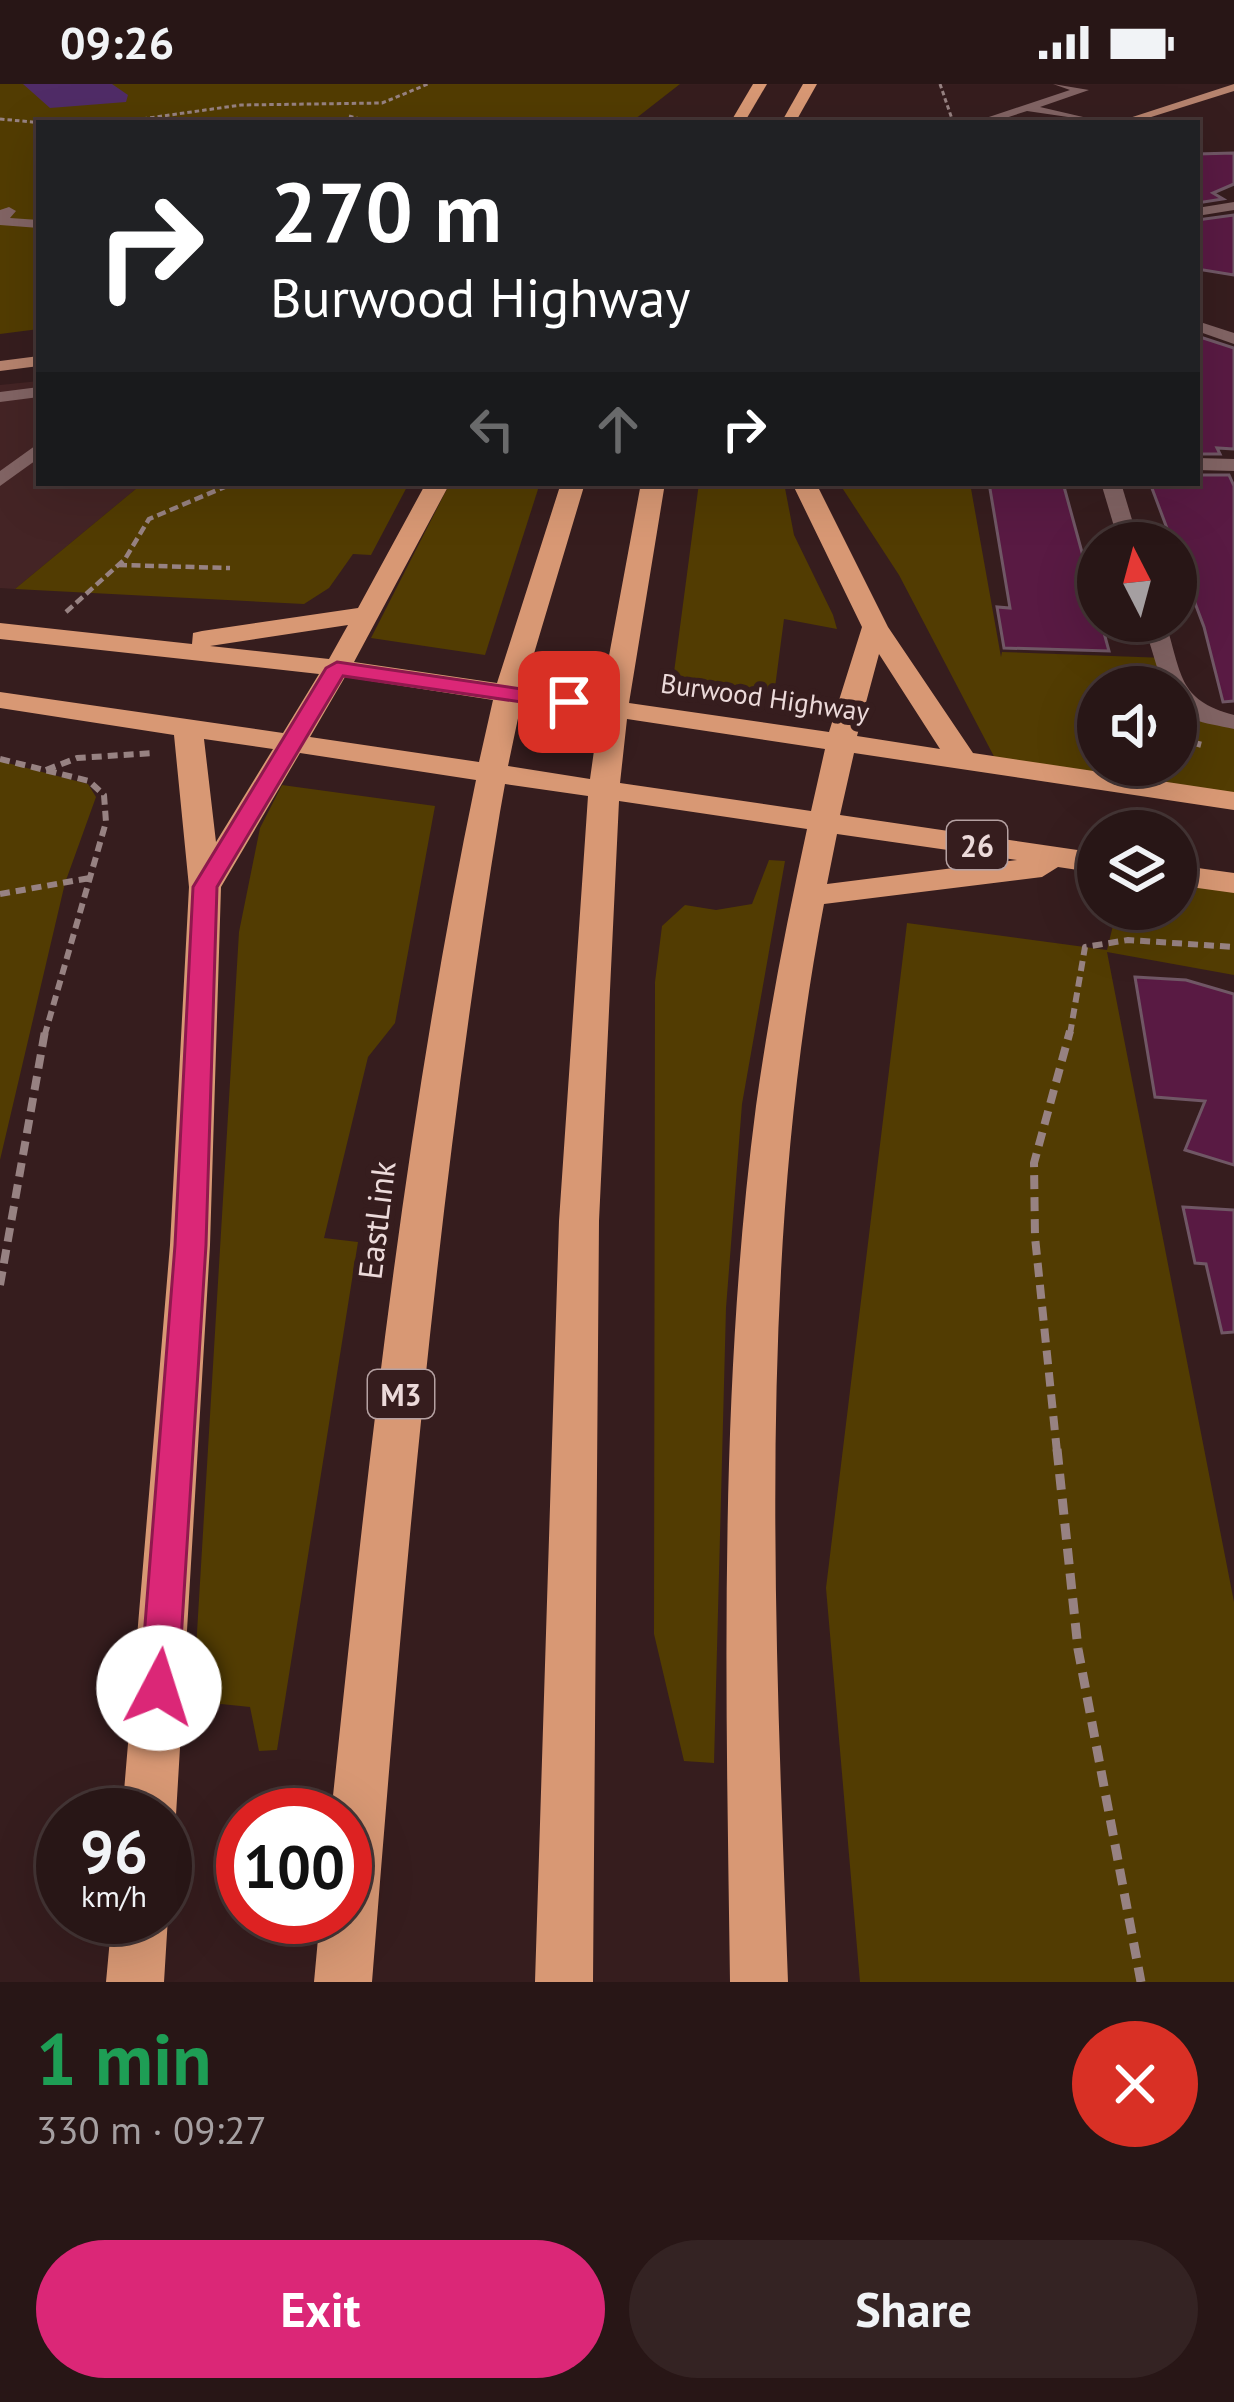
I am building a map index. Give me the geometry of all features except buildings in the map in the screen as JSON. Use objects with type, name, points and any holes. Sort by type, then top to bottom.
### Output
[{"type":"highway","points":[[739,120],[760,84]]},
{"type":"highway","points":[[790,120],[810,84]]},
{"type":"highway","points":[[205,887],[337,668],[436,486]]},
{"type":"highway","name":"EastLink","points":[[344,1982],[425,1177],[483,808],[542,562],[572,486]]},
{"type":"highway","points":[[564,1982],[571,1490],[583,1118],[601,825],[621,658],[652,486]]},
{"type":"highway","points":[[805,486],[875,627],[963,761]]},
{"type":"highway","points":[[149,646],[365,616]]},
{"type":"highway","points":[[759,1982],[748,1564],[771,1126],[784,1010],[807,896],[841,741],[875,627]]},
{"type":"highway","name":"Burwood Highway","points":[[0,631],[337,668],[1234,802]]},
{"type":"highway","name":"26","points":[[0,700],[292,739],[1077,859]]},
{"type":"highway","points":[[151,1788],[190,1245],[205,887],[188,726]]},
{"type":"highway","points":[[807,896],[1077,864]]},
{"type":"highway","points":[[1197,878],[1234,884]]},
{"type":"highway","points":[[135,1982],[138,1944]]},
{"type":"main road","points":[[1130,120],[1234,87]]},
{"type":"main road","points":[[1177,120],[1234,100]]},
{"type":"main road","points":[[0,352],[36,346]]},
{"type":"main road","points":[[0,366],[36,361]]},
{"type":"street","points":[[1042,84],[1083,90]]},
{"type":"street","points":[[987,120],[1102,84]]},
{"type":"street","points":[[1020,110],[1066,120]]},
{"type":"street","points":[[1020,110],[1084,120]]},
{"type":"street","points":[[1200,212],[1234,206]]},
{"type":"street","points":[[5,219],[36,207]]},
{"type":"street","points":[[5,219],[36,224]]},
{"type":"street","points":[[1200,327],[1234,339]]},
{"type":"street","points":[[0,397],[36,392]]},
{"type":"street","points":[[0,480],[36,451]]},
{"type":"street","points":[[1200,464],[1234,465]]},
{"type":"street","points":[[1112,486],[1123,522]]},
{"type":"street","points":[[1197,711],[1234,722]]},
{"type":"path","points":[[133,120],[228,106],[382,104],[428,84]]},
{"type":"path","points":[[940,84],[951,120]]},
{"type":"path","points":[[349,116],[363,120]]},
{"type":"path","points":[[0,119],[36,122]]},
{"type":"path","points":[[41,634],[118,565],[149,519],[227,486]]},
{"type":"path","points":[[118,565],[230,568]]},
{"type":"path","points":[[0,759],[89,781],[104,795],[106,822],[36,1064],[0,1285]]},
{"type":"path","points":[[0,894],[90,878]]},
{"type":"path","points":[[1141,1982],[1078,1648],[1040,1320],[1034,1163],[1064,1070],[1084,947],[1128,940],[1234,947]]},
{"type":"shaded area","points":[[0,84],[680,84],[634,120],[36,120],[36,329],[0,334]]},
{"type":"shaded area","points":[[23,84],[112,84],[128,95],[126,102],[50,108]]},
{"type":"shaded area","points":[[36,381],[36,486],[139,486],[15,589],[0,588],[0,385]]},
{"type":"shaded area","points":[[139,486],[407,486],[371,555],[353,554],[329,588],[304,604],[15,589]]},
{"type":"shaded area","points":[[448,486],[539,486],[485,655],[371,638]]},
{"type":"shaded area","points":[[699,486],[785,486],[794,535],[837,629],[784,619],[774,695],[673,680]]},
{"type":"shaded area","points":[[841,486],[971,486],[1001,657],[1002,652],[1166,658],[1168,666],[1077,666],[1077,778],[999,766],[899,575]]},
{"type":"shaded area","points":[[1197,707],[1234,722],[1234,802],[1130,786],[1197,786]]},
{"type":"shaded area","points":[[0,761],[88,784],[96,797],[65,883],[0,1160]]},
{"type":"shaded area","points":[[282,785],[435,806],[395,1023],[368,1057],[324,1238],[358,1242],[277,1750],[259,1751],[250,1707],[221,1704],[192,1716],[239,932],[260,828]]},
{"type":"shaded area","points":[[769,860],[785,861],[742,1104],[726,1308],[714,1763],[684,1761],[654,1634],[655,982],[662,926],[685,905],[716,910],[752,904]]},
{"type":"shaded area","points":[[1197,878],[1234,883],[1234,975],[1107,952],[1234,1602],[1234,1982],[860,1982],[826,1588],[907,923],[1107,950],[1112,930],[1197,930]]},
{"type":"route","points":[[159,1688],[190,1245],[205,887],[337,668],[569,702]]}]
